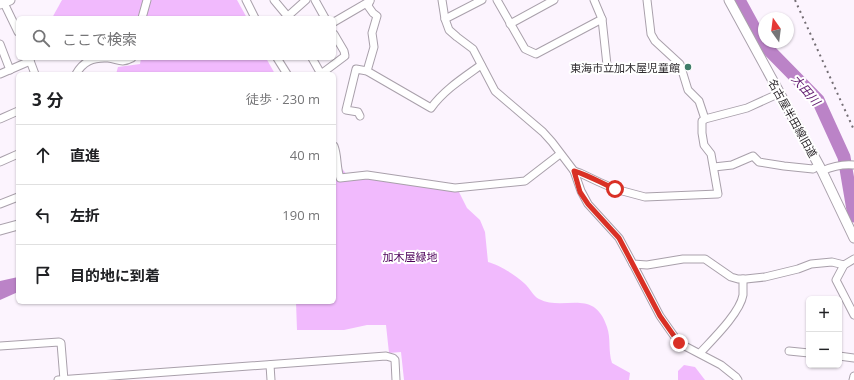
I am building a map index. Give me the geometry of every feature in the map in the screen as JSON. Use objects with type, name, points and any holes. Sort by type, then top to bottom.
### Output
[{"type":"street","points":[[143,16],[148,0]]},
{"type":"street","points":[[246,0],[255,16]]},
{"type":"street","points":[[274,0],[287,16]]},
{"type":"street","points":[[289,16],[306,0]]},
{"type":"street","points":[[315,0],[324,16]]},
{"type":"street","points":[[336,21],[370,0]]},
{"type":"street","points":[[366,71],[374,48],[372,33],[377,16],[373,14],[368,6],[370,0]]},
{"type":"street","points":[[442,0],[445,19],[449,30],[473,50],[495,91],[543,132],[574,171],[580,192],[588,204],[619,238],[660,316],[679,343],[721,365],[738,380]]},
{"type":"street","points":[[445,19],[482,0]]},
{"type":"street","points":[[497,0],[525,50],[536,54],[602,19]]},
{"type":"street","points":[[510,24],[554,0]]},
{"type":"street","points":[[594,0],[602,19],[607,65]]},
{"type":"street","points":[[647,0],[651,34],[655,41],[680,64],[688,90],[699,101],[705,119]]},
{"type":"street","name":"名古屋半田線旧道","points":[[729,0],[821,168],[854,238]]},
{"type":"street","points":[[5,2],[16,27]]},
{"type":"street","points":[[324,72],[345,56],[344,51],[336,37]]},
{"type":"street","points":[[0,44],[10,70]]},
{"type":"street","points":[[0,74],[28,60]]},
{"type":"street","points":[[30,60],[34,72]]},
{"type":"street","points":[[77,72],[81,65],[92,60]]},
{"type":"street","points":[[115,60],[123,62],[128,60]]},
{"type":"street","points":[[279,60],[286,72]]},
{"type":"street","points":[[313,60],[320,72]]},
{"type":"street","points":[[360,116],[358,112],[346,110],[356,69],[366,71],[431,108],[437,99],[481,65]]},
{"type":"street","points":[[574,171],[615,189],[645,197],[718,194],[714,167],[710,154],[704,145],[702,120],[747,108],[780,93]]},
{"type":"street","points":[[0,118],[16,112]]},
{"type":"street","points":[[336,151],[337,170],[340,178],[367,175],[454,188],[525,181],[560,154]]},
{"type":"street","points":[[0,162],[16,155]]},
{"type":"street","points":[[714,167],[732,165],[754,156],[759,162],[812,169],[828,169],[853,165]]},
{"type":"street","points":[[0,204],[16,198]]},
{"type":"street","points":[[0,230],[16,226]]},
{"type":"street","points":[[633,264],[647,265],[683,259],[705,259],[731,277],[743,279],[765,277],[798,269],[811,264],[832,262],[844,265]]},
{"type":"street","points":[[854,259],[844,265],[836,280],[854,315]]},
{"type":"street","points":[[700,353],[721,330],[738,307],[743,296],[743,279]]},
{"type":"street","points":[[0,346],[61,343],[64,380]]},
{"type":"street","points":[[789,351],[806,353]]},
{"type":"street","points":[[58,380],[167,377],[270,365],[386,356],[395,360],[396,380]]},
{"type":"street","points":[[842,356],[854,358]]},
{"type":"street","points":[[270,365],[271,380]]},
{"type":"street","points":[[853,380],[854,376]]},
{"type":"green space","points":[[62,0],[237,0],[246,16],[53,16]]},
{"type":"green space","points":[[141,60],[267,60],[274,72],[117,72],[118,67],[140,64]]},
{"type":"green space","name":"加木屋緑地","points":[[336,161],[348,176],[457,188],[467,208],[480,220],[485,232],[488,262],[517,277],[539,299],[558,303],[586,304],[594,308],[601,315],[607,327],[612,363],[630,373],[629,380],[404,380],[401,352],[389,353],[386,325],[367,325],[344,330],[297,330],[296,304],[336,304]]},
{"type":"green space","points":[[684,365],[695,367],[705,380],[678,380],[678,371]]},
{"type":"shaded area","points":[[16,277],[16,293],[0,300],[0,281]]},
{"type":"waterway","name":"大田川","points":[[739,0],[763,44],[818,100],[844,157],[854,216]]},
{"type":"railway","points":[[795,0],[854,130]]},
{"type":"place","name":"東海市立加木屋児童館","points":[[688,67]]},
{"type":"route","points":[[615,189],[574,171],[580,192],[588,204],[619,238],[660,316],[679,343]]}]
